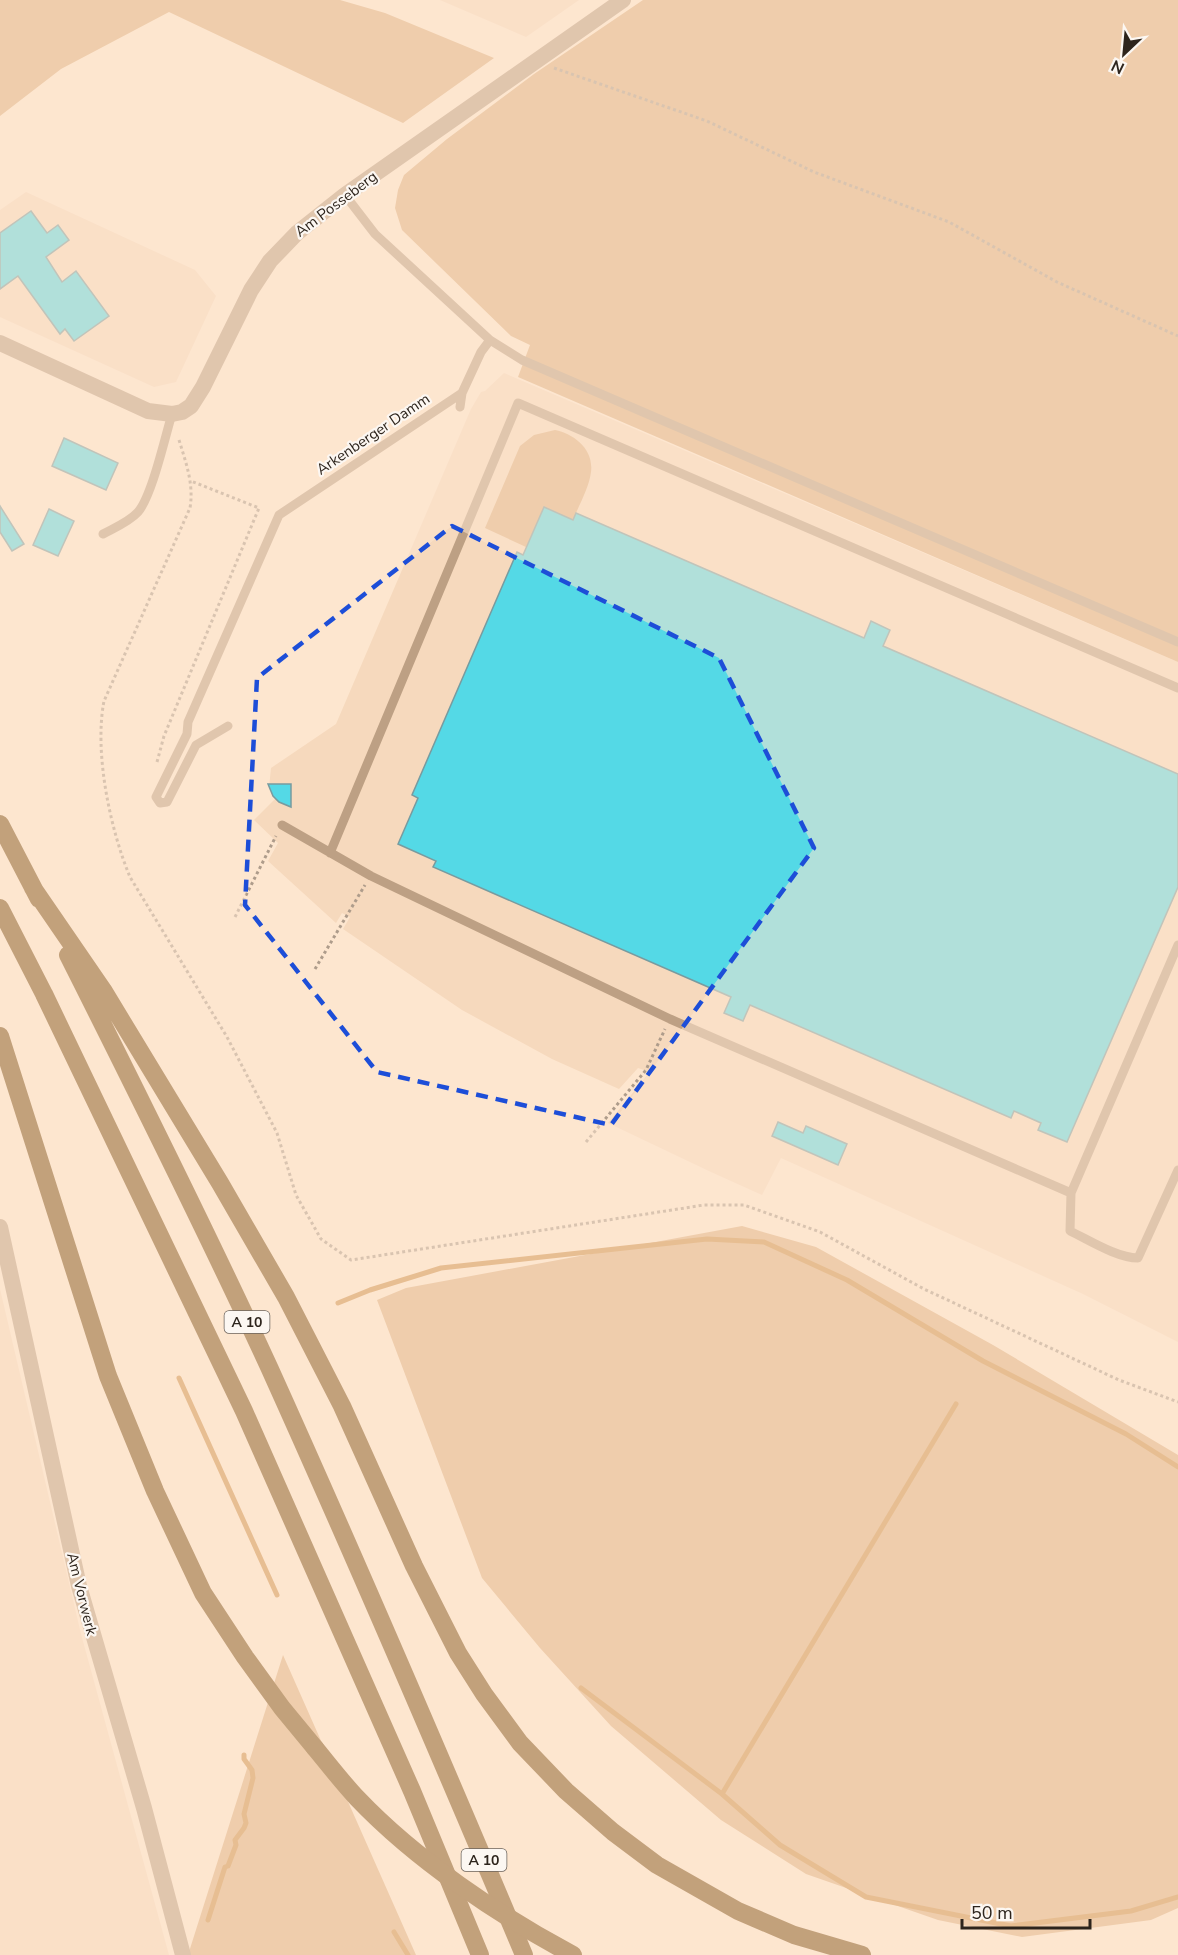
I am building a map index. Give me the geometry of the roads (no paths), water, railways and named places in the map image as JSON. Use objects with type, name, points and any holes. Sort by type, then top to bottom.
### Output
[{"type":"highway","name":"A 10","points":[[0,824],[156,1129],[268,1367],[444,1765],[524,1955]]},
{"type":"highway","points":[[33,888],[103,990],[286,1297],[342,1406],[414,1566],[458,1653],[484,1694],[520,1743],[566,1791],[613,1832],[657,1865],[738,1911],[794,1935],[862,1955]]},
{"type":"highway","name":"A 10","points":[[0,908],[244,1411],[412,1791],[480,1955]]},
{"type":"highway","points":[[0,1036],[108,1376],[155,1491],[203,1593],[244,1657],[282,1708],[357,1798],[448,1876],[496,1910],[573,1955]]},
{"type":"street","name":"Am Posseberg","points":[[172,414],[182,412],[191,406],[251,290],[270,261],[297,233],[345,195],[623,0]]},
{"type":"street","points":[[0,344],[128,403],[148,411],[172,414]]},
{"type":"street","name":"Am Vorwerk","points":[[0,1227],[79,1586],[147,1819],[183,1955]]},
{"type":"lane","points":[[345,195],[375,234],[490,340],[522,360],[1178,642]]},
{"type":"lane","points":[[460,407],[462,393],[481,352],[490,340]]},
{"type":"lane","name":"Arkenberger Damm","points":[[228,726],[196,745],[167,802],[160,803],[156,797],[187,734],[188,722],[279,515],[462,393]]},
{"type":"lane","points":[[330,853],[518,403],[1178,688]]},
{"type":"lane","points":[[102,534],[128,520],[139,510],[150,488],[172,414]]},
{"type":"lane","points":[[282,825],[371,876],[670,1019],[1071,1193]]},
{"type":"lane","points":[[1177,950],[1071,1193],[1070,1231],[1118,1254],[1138,1258],[1178,1170]]},
{"type":"waterway","points":[[338,1303],[370,1290],[441,1268],[707,1239],[764,1242],[847,1280],[983,1361],[1126,1434],[1178,1467]]},
{"type":"waterway","points":[[179,1378],[277,1595]]},
{"type":"waterway","points":[[722,1794],[956,1404]]},
{"type":"waterway","points":[[581,1688],[722,1794],[780,1845],[866,1897],[1011,1926],[1131,1911],[1178,1897]]},
{"type":"waterway","points":[[208,1920],[225,1867],[228,1866],[236,1845],[235,1840],[246,1823],[244,1814],[253,1778],[252,1770],[244,1759],[244,1755]]},
{"type":"waterway","points":[[394,1932],[408,1955]]}]
